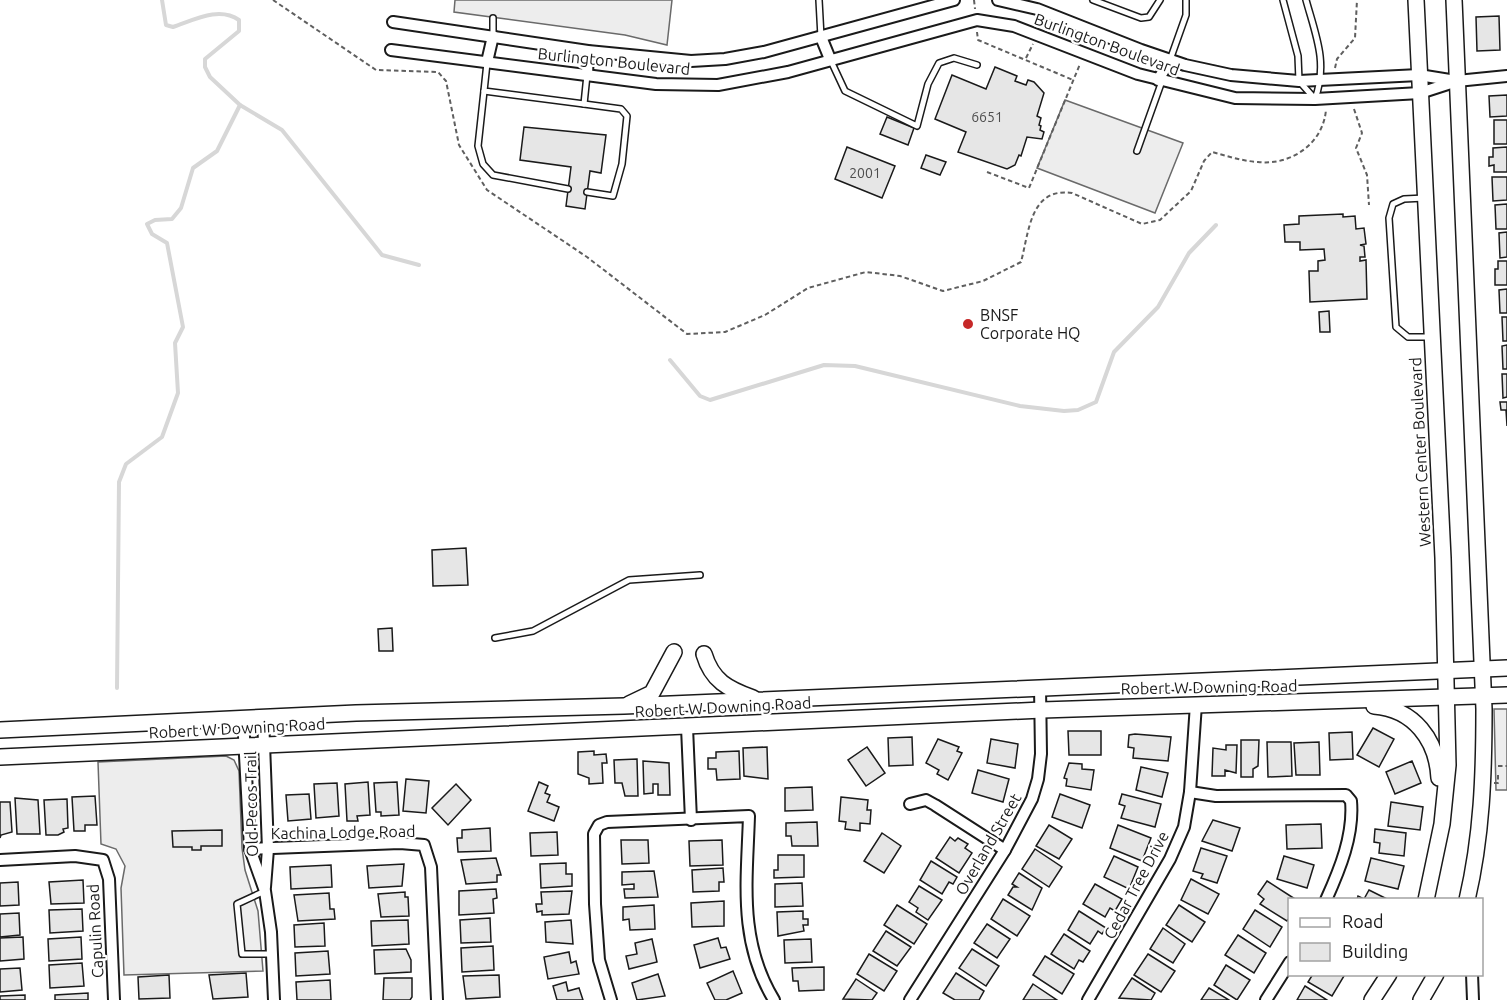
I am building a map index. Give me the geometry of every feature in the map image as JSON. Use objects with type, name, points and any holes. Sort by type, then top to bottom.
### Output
[{"type":"main road","name":"Western Center Boulevard","points":[[1416,0],[1447,669],[1448,765],[1442,824],[1426,898]]},
{"type":"main road","points":[[1454,0],[1483,696],[1484,784],[1479,840],[1467,898]]},
{"type":"main road","points":[[624,706],[652,693],[674,652]]},
{"type":"main road","points":[[704,654],[709,670],[717,680],[728,688],[758,700]]},
{"type":"main road","name":"Robert W Downing Road","points":[[0,730],[263,717],[624,706],[1507,668]]},
{"type":"main road","name":"Robert W Downing Road","points":[[0,758],[244,744],[687,727],[1042,710],[1196,704],[1294,704],[1507,695]]},
{"type":"main road","points":[[1294,704],[1305,710],[1375,706],[1397,711],[1417,724],[1426,734],[1438,761],[1442,824]]},
{"type":"main road","points":[[1372,1000],[1388,976]]},
{"type":"main road","points":[[1422,1000],[1435,976]]},
{"type":"street","name":"Burlington Boulevard","points":[[393,22],[655,59],[725,59],[820,37],[954,0]]},
{"type":"street","name":"Burlington Boulevard","points":[[1000,0],[1026,3],[1170,60],[1231,75],[1299,81],[1419,75],[1457,81]]},
{"type":"street","points":[[1000,0],[1000,22]]},
{"type":"street","name":"Burlington Boulevard","points":[[391,50],[672,85],[718,85],[788,72],[977,20],[1000,22],[1160,81],[1235,98],[1327,99],[1420,93],[1457,81]]},
{"type":"street","points":[[487,62],[493,36]]},
{"type":"street","points":[[820,37],[831,59]]},
{"type":"street","points":[[587,75],[588,51]]},
{"type":"street","points":[[1160,81],[1170,60]]},
{"type":"street","points":[[1457,81],[1507,76]]},
{"type":"street","name":"Overland Street","points":[[910,1000],[1005,850],[1027,809],[1038,779],[1042,710],[1040,687]]},
{"type":"street","name":"Cedar Tree Drive","points":[[1088,1000],[1170,860],[1184,827],[1190,792],[1196,704]]},
{"type":"street","name":"Old Pecos Trail","points":[[263,717],[268,849],[265,891],[274,1000]]},
{"type":"street","name":"Old Pecos Trail","points":[[243,718],[250,849],[265,891]]},
{"type":"street","points":[[687,727],[691,819]]},
{"type":"street","points":[[1190,792],[1216,796],[1346,795],[1351,801],[1351,824],[1340,870],[1327,898]]},
{"type":"street","points":[[910,804],[926,800],[1005,850]]},
{"type":"street","points":[[611,1000],[599,960],[595,904],[594,834],[599,825],[607,822],[749,816],[746,917],[753,955],[774,1000]]},
{"type":"street","name":"Kachina Lodge Road","points":[[250,849],[400,843],[424,845],[431,867],[437,1000]]},
{"type":"street","name":"Capulin Road","points":[[0,860],[75,856],[103,860],[109,879],[114,1000]]},
{"type":"street","points":[[1266,1000],[1288,965]]},
{"type":"street","points":[[1472,976],[1473,1000]]},
{"type":"lane","points":[[819,0],[820,37]]},
{"type":"lane","points":[[1093,0],[1141,18],[1149,17],[1155,12],[1160,0]]},
{"type":"lane","points":[[1170,60],[1186,15],[1186,0]]},
{"type":"lane","points":[[1283,0],[1298,56],[1299,81],[1315,99],[1327,80],[1306,0]]},
{"type":"lane","points":[[493,18],[493,36]]},
{"type":"lane","points":[[831,59],[845,91],[917,126],[928,84],[939,63],[954,58],[977,65]]},
{"type":"lane","points":[[487,62],[478,146],[483,164],[494,175],[568,189]]},
{"type":"lane","points":[[584,104],[587,75]]},
{"type":"lane","points":[[1137,152],[1160,81]]},
{"type":"lane","points":[[484,91],[621,109],[627,116],[622,164],[614,196],[587,192]]},
{"type":"lane","points":[[1425,198],[1404,200],[1393,204],[1390,210],[1389,229],[1396,327],[1408,337],[1432,337]]},
{"type":"lane","points":[[495,638],[533,631],[629,580],[700,575]]},
{"type":"lane","points":[[265,891],[237,903],[242,954],[272,954]]},
{"type":"path","points":[[273,0],[376,70],[438,72],[446,81],[459,145],[487,190],[586,257],[687,334],[725,332],[765,315],[808,288],[866,272],[900,276],[943,291],[983,281],[1021,262],[1035,210],[1048,195],[1061,192],[1072,194],[1142,224],[1160,220],[1191,191],[1203,161],[1212,152],[1258,162],[1275,162],[1304,151],[1318,137],[1325,118],[1327,99]]},
{"type":"path","points":[[974,0],[978,40],[1073,80]]},
{"type":"path","points":[[1327,80],[1337,59],[1355,38],[1357,0]]},
{"type":"path","points":[[987,172],[1029,188],[1073,80],[1081,53]]},
{"type":"path","points":[[1353,97],[1362,133],[1356,148],[1367,175],[1369,205]]},
{"type":"shaded area","points":[[455,0],[672,0],[667,45],[625,35],[454,12]]},
{"type":"shaded area","points":[[1065,100],[1183,143],[1155,213],[1037,168]]},
{"type":"shaded area","points":[[1494,709],[1507,709],[1507,790],[1496,790]]},
{"type":"shaded area","points":[[226,756],[234,760],[239,771],[242,848],[245,870],[258,911],[263,971],[124,975],[121,888],[125,866],[116,849],[101,844],[98,762]]},
{"type":"building","points":[[1499,16],[1500,50],[1477,51],[1476,17]]},
{"type":"building","points":[[995,67],[1017,76],[1015,81],[1026,85],[1028,80],[1034,82],[1044,93],[1037,116],[1041,118],[1040,130],[1044,132],[1042,139],[1027,137],[1021,156],[1019,155],[1015,165],[1007,169],[958,152],[966,132],[935,119],[952,75],[986,89]]},
{"type":"building","points":[[1507,95],[1507,116],[1490,117],[1489,96]]},
{"type":"building","points":[[887,117],[914,128],[908,145],[880,134]]},
{"type":"building","points":[[1494,120],[1507,120],[1507,144],[1494,144]]},
{"type":"building","points":[[524,127],[606,135],[601,173],[590,171],[585,209],[566,206],[571,167],[520,160]]},
{"type":"building","points":[[847,147],[895,166],[882,198],[835,179]]},
{"type":"building","points":[[1507,147],[1507,172],[1494,172],[1494,165],[1489,166],[1489,157],[1493,157],[1493,148]]},
{"type":"building","points":[[926,155],[946,162],[940,175],[921,168]]},
{"type":"building","points":[[1492,177],[1507,177],[1507,200],[1493,201]]},
{"type":"building","points":[[1507,204],[1507,229],[1496,229],[1495,205]]},
{"type":"building","points":[[1343,214],[1343,217],[1355,216],[1356,229],[1364,228],[1366,244],[1360,245],[1364,246],[1365,257],[1360,257],[1360,261],[1366,260],[1367,299],[1310,302],[1309,271],[1318,271],[1318,261],[1325,260],[1324,249],[1300,250],[1300,242],[1285,242],[1284,225],[1299,224],[1299,216]]},
{"type":"building","points":[[1507,232],[1507,257],[1500,258],[1499,233]]},
{"type":"building","points":[[1498,261],[1507,261],[1507,285],[1495,285],[1495,269],[1498,269]]},
{"type":"building","points":[[1507,289],[1507,313],[1500,313],[1499,290]]},
{"type":"building","points":[[1329,311],[1330,332],[1320,332],[1319,312]]},
{"type":"building","points":[[1502,317],[1507,317],[1507,341],[1503,341]]},
{"type":"building","points":[[1507,345],[1507,369],[1503,369],[1502,346]]},
{"type":"building","points":[[1502,374],[1507,374],[1507,397],[1503,398]]},
{"type":"building","points":[[1500,402],[1507,402],[1507,426],[1506,410],[1501,410]]},
{"type":"building","points":[[466,548],[468,585],[433,586],[432,550]]},
{"type":"building","points":[[392,628],[393,651],[379,651],[378,629]]},
{"type":"building","points":[[1373,728],[1394,739],[1379,767],[1357,755]]},
{"type":"building","points":[[1068,731],[1101,731],[1101,755],[1069,755]]},
{"type":"building","points":[[1352,732],[1353,759],[1330,760],[1329,733]]},
{"type":"building","points":[[1129,735],[1171,737],[1168,761],[1133,758],[1134,748],[1128,747]]},
{"type":"building","points":[[912,737],[913,765],[889,766],[888,738]]},
{"type":"building","points":[[938,739],[959,747],[957,751],[962,753],[948,780],[937,774],[939,770],[926,763]]},
{"type":"building","points":[[991,739],[1018,744],[1015,768],[987,763]]},
{"type":"building","points":[[1241,740],[1259,740],[1258,766],[1253,769],[1253,777],[1241,777]]},
{"type":"building","points":[[1267,742],[1291,742],[1292,776],[1268,777]]},
{"type":"building","points":[[1319,742],[1320,775],[1296,775],[1294,743]]},
{"type":"building","points":[[1226,745],[1237,745],[1236,773],[1225,770],[1225,776],[1212,776],[1213,748],[1226,750]]},
{"type":"building","points":[[767,747],[768,779],[744,776],[743,748]]},
{"type":"building","points":[[867,747],[885,773],[866,786],[848,760]]},
{"type":"building","points":[[594,751],[594,755],[606,754],[607,763],[602,763],[603,783],[589,784],[589,778],[578,774],[578,752]]},
{"type":"building","points":[[739,751],[740,779],[717,780],[716,769],[708,769],[708,758],[716,758],[716,752]]},
{"type":"building","points":[[637,759],[638,796],[625,796],[622,783],[615,783],[614,760]]},
{"type":"building","points":[[643,761],[669,763],[670,795],[658,795],[658,784],[653,784],[653,793],[644,794]]},
{"type":"building","points":[[1412,761],[1421,783],[1395,794],[1386,772]]},
{"type":"building","points":[[1069,763],[1082,764],[1082,769],[1094,770],[1091,790],[1066,786],[1067,779],[1064,778]]},
{"type":"building","points":[[1141,767],[1168,773],[1162,797],[1136,790]]},
{"type":"building","points":[[978,770],[1009,779],[1003,802],[972,793]]},
{"type":"building","points":[[406,779],[429,781],[426,813],[403,811]]},
{"type":"building","points":[[368,782],[370,815],[357,816],[358,821],[347,821],[345,784]]},
{"type":"building","points":[[397,782],[399,815],[381,816],[381,812],[376,812],[374,783]]},
{"type":"building","points":[[539,782],[548,786],[545,793],[550,795],[547,802],[559,807],[554,821],[528,811]]},
{"type":"building","points":[[337,783],[339,816],[316,818],[314,784]]},
{"type":"building","points":[[456,784],[471,800],[448,825],[432,808]]},
{"type":"building","points":[[812,787],[813,810],[785,811],[785,788]]},
{"type":"building","points":[[309,794],[311,819],[288,821],[286,795]]},
{"type":"building","points":[[1060,794],[1090,805],[1082,828],[1052,817]]},
{"type":"building","points":[[1122,794],[1161,804],[1155,827],[1121,818],[1125,806],[1119,804]]},
{"type":"building","points":[[95,796],[97,825],[85,825],[85,831],[74,831],[72,797]]},
{"type":"building","points":[[841,797],[868,800],[867,810],[871,810],[870,824],[860,823],[860,831],[845,829],[846,822],[839,821]]},
{"type":"building","points":[[15,798],[38,800],[40,834],[17,834]]},
{"type":"building","points":[[67,799],[68,828],[63,829],[64,832],[58,835],[46,835],[44,800]]},
{"type":"building","points":[[0,802],[10,802],[12,832],[1,835],[0,838]]},
{"type":"building","points":[[1391,802],[1423,807],[1420,830],[1388,826]]},
{"type":"building","points":[[1213,820],[1240,828],[1232,851],[1202,841]]},
{"type":"building","points":[[817,822],[818,846],[792,846],[791,836],[786,836],[786,823]]},
{"type":"building","points":[[1321,824],[1322,848],[1287,849],[1286,825]]},
{"type":"building","points":[[1049,825],[1072,839],[1059,859],[1036,846]]},
{"type":"building","points":[[1118,825],[1151,838],[1142,861],[1110,848]]},
{"type":"building","points":[[490,828],[491,851],[458,852],[457,838],[462,838],[462,830]]},
{"type":"building","points":[[1375,829],[1406,833],[1404,856],[1379,853],[1380,843],[1374,842]]},
{"type":"building","points":[[222,830],[222,846],[201,846],[201,850],[192,850],[192,847],[173,847],[172,831]]},
{"type":"building","points":[[557,832],[558,855],[531,856],[530,833]]},
{"type":"building","points":[[882,833],[901,846],[884,873],[864,861]]},
{"type":"building","points":[[950,837],[955,841],[958,838],[968,844],[965,848],[972,853],[959,873],[936,858]]},
{"type":"building","points":[[621,840],[648,840],[649,863],[622,864]]},
{"type":"building","points":[[722,840],[723,865],[690,866],[689,841]]},
{"type":"building","points":[[1201,848],[1227,856],[1217,883],[1201,878],[1203,874],[1193,871]]},
{"type":"building","points":[[1035,849],[1062,867],[1049,887],[1022,869]]},
{"type":"building","points":[[778,855],[804,855],[804,877],[774,878],[774,870],[778,870]]},
{"type":"building","points":[[1114,856],[1138,867],[1129,889],[1104,877]]},
{"type":"building","points":[[1284,856],[1314,865],[1307,888],[1277,879]]},
{"type":"building","points":[[496,858],[501,875],[497,875],[497,882],[466,884],[461,860]]},
{"type":"building","points":[[1371,858],[1404,866],[1398,889],[1365,881]]},
{"type":"building","points":[[931,861],[957,877],[953,884],[949,882],[942,894],[920,880]]},
{"type":"building","points":[[566,863],[566,874],[572,874],[572,886],[541,888],[540,864]]},
{"type":"building","points":[[404,864],[402,886],[369,888],[367,866]]},
{"type":"building","points":[[331,865],[332,887],[291,889],[290,867]]},
{"type":"building","points":[[723,868],[724,882],[719,882],[719,891],[693,892],[692,870]]},
{"type":"building","points":[[654,871],[658,897],[625,898],[624,889],[634,889],[634,884],[622,885],[622,872]]},
{"type":"building","points":[[1019,873],[1042,888],[1032,910],[1008,895],[1013,887],[1017,887],[1012,884]]},
{"type":"building","points":[[1191,879],[1219,894],[1208,914],[1181,900]]},
{"type":"building","points":[[83,880],[84,903],[51,904],[49,882]]},
{"type":"building","points":[[1267,881],[1293,898],[1288,898],[1287,921],[1260,904],[1264,899],[1258,894]]},
{"type":"building","points":[[18,882],[19,905],[0,906],[0,883]]},
{"type":"building","points":[[802,883],[803,906],[775,907],[775,884]]},
{"type":"building","points":[[1095,884],[1122,899],[1115,911],[1110,908],[1105,917],[1083,904]]},
{"type":"building","points":[[919,886],[942,900],[928,920],[916,912],[918,908],[909,902]]},
{"type":"building","points":[[496,889],[497,898],[493,899],[494,913],[459,915],[459,891]]},
{"type":"building","points":[[1369,890],[1385,898],[1365,898]]},
{"type":"building","points":[[572,891],[569,914],[542,915],[542,911],[537,912],[536,904],[542,904],[541,892]]},
{"type":"building","points":[[405,892],[405,897],[408,897],[409,916],[381,917],[378,894]]},
{"type":"building","points":[[329,893],[330,909],[334,909],[335,919],[298,921],[294,895]]},
{"type":"building","points":[[1003,899],[1030,916],[1017,936],[991,919]]},
{"type":"building","points":[[724,901],[724,926],[692,927],[691,903]]},
{"type":"building","points":[[654,905],[655,929],[630,930],[629,919],[623,920],[623,907]]},
{"type":"building","points":[[897,905],[927,924],[914,944],[884,925]]},
{"type":"building","points":[[1179,905],[1205,922],[1192,942],[1166,925]]},
{"type":"building","points":[[82,909],[83,931],[50,933],[49,910]]},
{"type":"building","points":[[1255,910],[1282,927],[1270,947],[1243,929]]},
{"type":"building","points":[[803,911],[803,919],[808,919],[808,925],[803,925],[804,931],[778,936],[777,912]]},
{"type":"building","points":[[1079,911],[1106,928],[1102,934],[1098,931],[1090,944],[1068,930]]},
{"type":"building","points":[[19,913],[20,935],[0,937],[0,914]]},
{"type":"building","points":[[490,918],[491,942],[461,943],[460,920]]},
{"type":"building","points":[[408,920],[409,944],[372,946],[371,921]]},
{"type":"building","points":[[571,920],[573,944],[546,942],[545,922]]},
{"type":"building","points":[[324,923],[325,946],[295,947],[294,925]]},
{"type":"building","points":[[987,924],[1010,939],[997,958],[974,943]]},
{"type":"building","points":[[1163,928],[1185,944],[1173,963],[1150,949]]},
{"type":"building","points":[[886,931],[911,947],[897,966],[873,951]]},
{"type":"building","points":[[1064,934],[1090,951],[1083,962],[1079,960],[1074,969],[1051,954]]},
{"type":"building","points":[[1238,935],[1266,953],[1254,973],[1225,955]]},
{"type":"building","points":[[23,937],[24,959],[0,961],[0,938]]},
{"type":"building","points":[[81,937],[82,959],[49,961],[48,939]]},
{"type":"building","points":[[718,938],[721,948],[726,947],[730,959],[700,968],[694,945]]},
{"type":"building","points":[[652,939],[657,962],[629,969],[626,956],[637,954],[635,943]]},
{"type":"building","points":[[811,939],[812,962],[785,963],[784,940]]},
{"type":"building","points":[[493,946],[494,970],[462,972],[461,948]]},
{"type":"building","points":[[406,949],[411,960],[411,972],[375,974],[374,950]]},
{"type":"building","points":[[972,949],[999,966],[986,986],[959,968]]},
{"type":"building","points":[[328,951],[330,974],[296,976],[295,953]]},
{"type":"building","points":[[569,952],[571,963],[576,961],[579,974],[548,979],[544,957]]},
{"type":"building","points":[[869,954],[897,971],[884,991],[857,974]]},
{"type":"building","points":[[1148,954],[1175,971],[1161,992],[1134,975]]},
{"type":"building","points":[[1045,956],[1074,974],[1062,994],[1033,975]]},
{"type":"building","points":[[82,963],[84,986],[50,988],[49,965]]},
{"type":"building","points":[[1226,965],[1250,980],[1237,1000],[1214,985]]},
{"type":"building","points":[[824,967],[824,990],[799,991],[798,981],[793,981],[792,968]]},
{"type":"building","points":[[20,968],[22,990],[0,992],[0,969]]},
{"type":"building","points":[[733,971],[742,993],[726,1000],[715,1000],[707,983]]},
{"type":"building","points":[[246,973],[248,997],[213,999],[209,975]]},
{"type":"building","points":[[956,973],[984,991],[979,1000],[955,1000],[943,993]]},
{"type":"building","points":[[658,974],[665,996],[637,1000],[632,983]]},
{"type":"building","points":[[169,975],[170,998],[139,999],[138,977]]},
{"type":"building","points":[[499,975],[500,997],[466,999],[463,976]]},
{"type":"building","points":[[1312,976],[1344,976],[1332,996],[1308,982]]},
{"type":"building","points":[[384,978],[412,978],[410,1000],[383,1000]]},
{"type":"building","points":[[1132,978],[1155,993],[1151,1000],[1119,998]]},
{"type":"building","points":[[856,979],[877,993],[872,1000],[843,999]]},
{"type":"building","points":[[330,980],[331,1000],[297,1000],[296,982]]},
{"type":"building","points":[[566,982],[568,991],[579,988],[583,1000],[557,1000],[553,986]]},
{"type":"building","points":[[1033,984],[1057,1000],[1023,1000]]},
{"type":"building","points":[[1305,986],[1327,1000],[1297,1000]]},
{"type":"building","points":[[1209,988],[1229,1000],[1201,1000]]},
{"type":"building","points":[[88,993],[88,1000],[55,1000],[55,995]]},
{"type":"building","points":[[25,995],[25,1000],[0,1000],[0,996]]},
{"type":"waterway","points":[[162,0],[166,25],[173,27],[215,14],[223,14],[239,20],[239,31],[205,59],[205,67],[210,77],[240,105],[282,130],[382,255],[419,265]]},
{"type":"waterway","points":[[117,688],[119,482],[126,464],[162,437],[178,393],[175,343],[183,327],[167,243],[152,234],[147,224],[155,220],[172,219],[181,208],[193,168],[217,151],[240,105]]},
{"type":"waterway","points":[[670,360],[700,396],[710,400],[824,365],[855,366],[1020,406],[1064,411],[1078,410],[1096,402],[1114,352],[1158,307],[1189,253],[1216,225]]},
{"type":"place","name":"BNSF Corporate HQ","points":[[968,324]]}]
